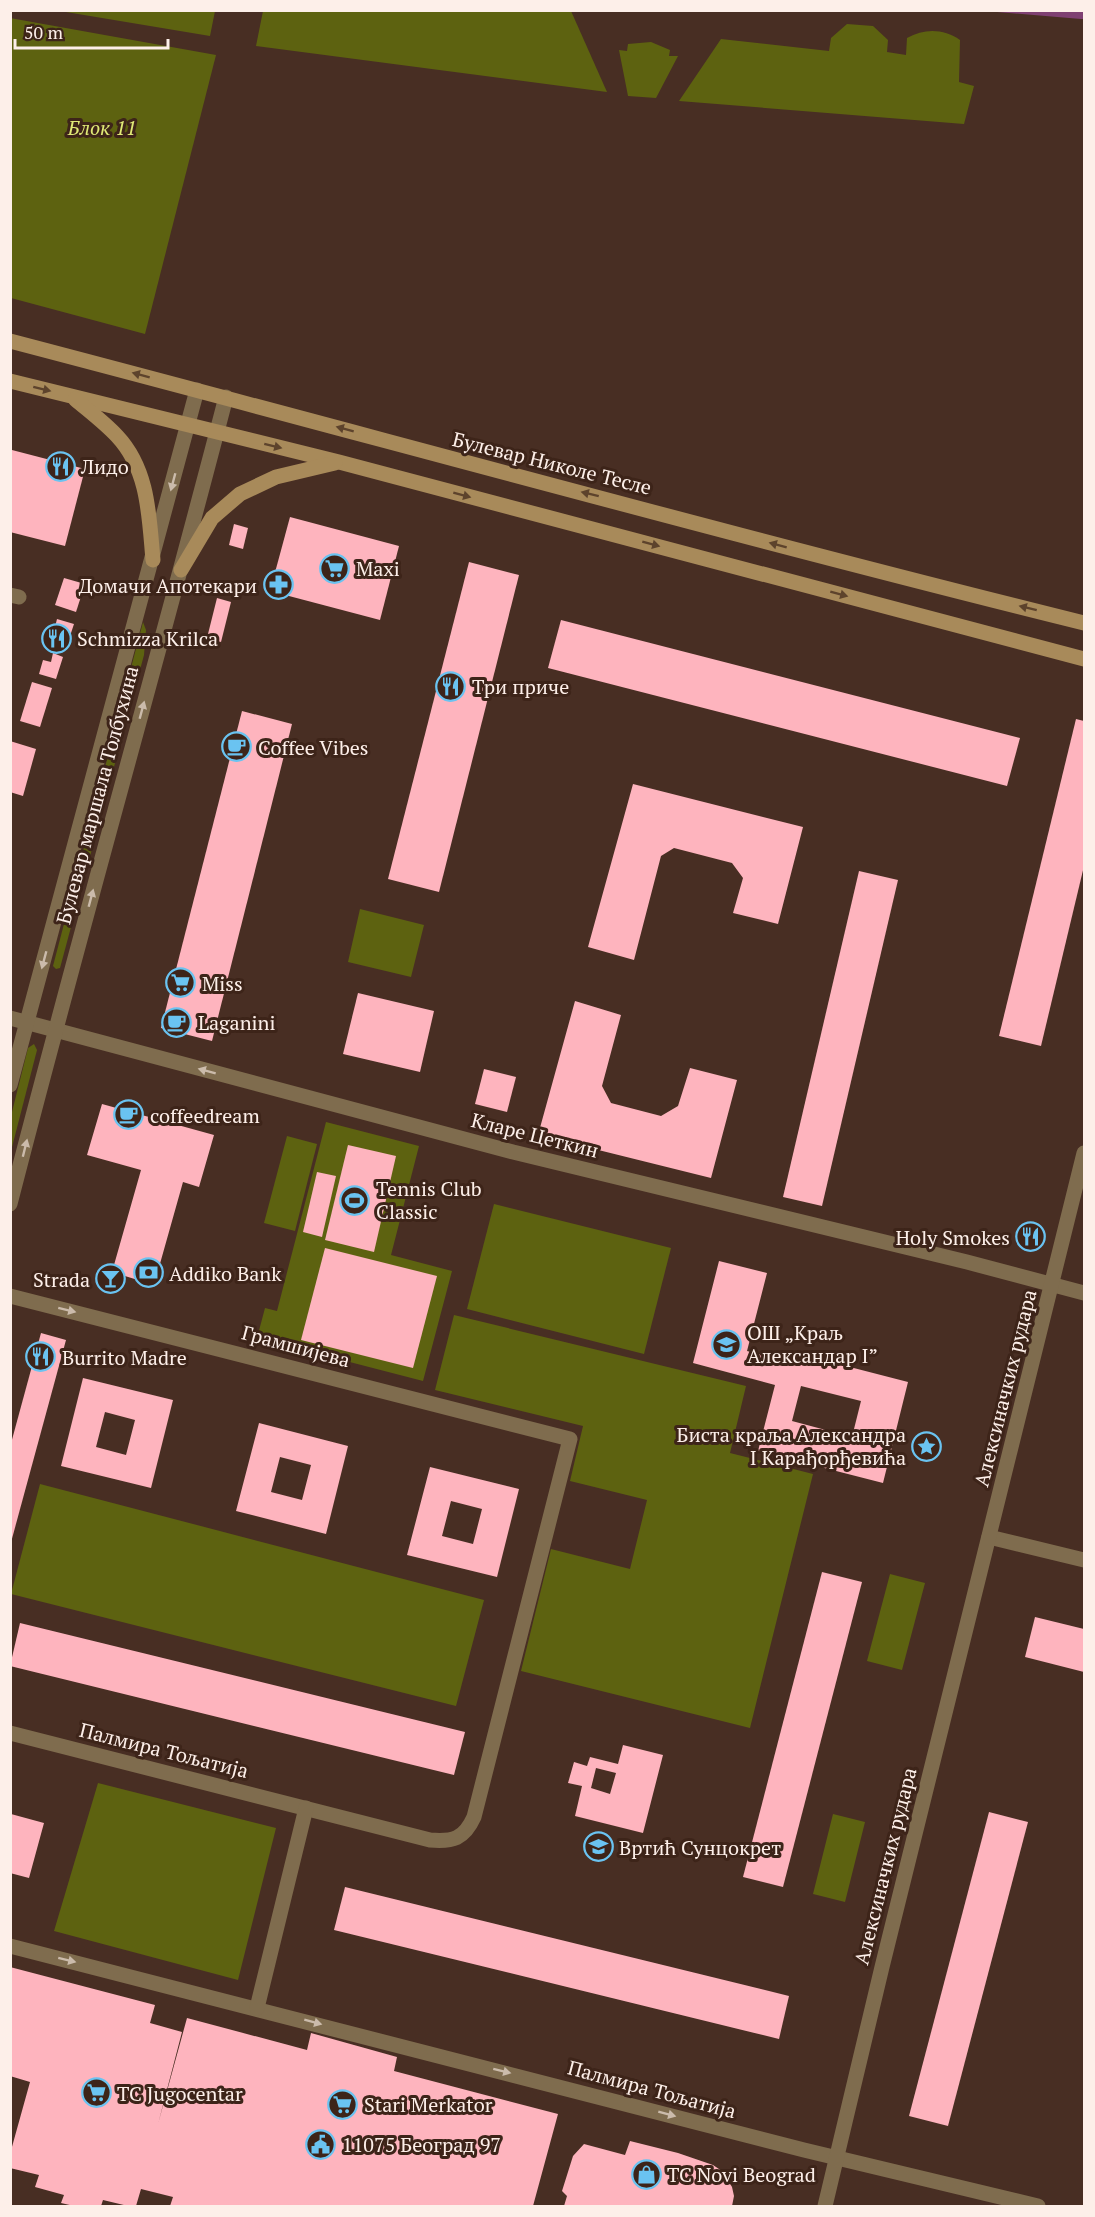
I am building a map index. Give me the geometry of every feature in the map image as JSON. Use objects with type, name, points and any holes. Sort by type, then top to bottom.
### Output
[{"type":"main road","name":"Булевар Николе Тесле","points":[[10,341],[804,552],[1084,622]]},
{"type":"main road","points":[[10,381],[339,462],[1084,659]]},
{"type":"main road","points":[[73,397],[118,437],[137,464],[147,503],[153,560]]},
{"type":"main road","points":[[181,570],[212,518],[240,494],[276,477],[339,462]]},
{"type":"street","name":"Булевар маршала Толбухина","points":[[10,1085],[197,390]]},
{"type":"street","name":"Булевар маршала Толбухина","points":[[10,1204],[55,1030],[181,570],[225,397]]},
{"type":"street","name":"Кларе Цеткин","points":[[10,1018],[513,1152],[1052,1284]]},
{"type":"street","name":"Алексиначких рудара","points":[[825,2206],[1084,1152]]},
{"type":"street","name":"Алексиначких рудара","points":[[1052,1284],[1084,1293]]},
{"type":"street","name":"Грамшијева","points":[[10,1296],[570,1439]]},
{"type":"street","name":"Палмира Тољатија","points":[[10,1733],[430,1840],[444,1841],[457,1838],[465,1833],[474,1817],[570,1439]]},
{"type":"street","points":[[989,1537],[1084,1560]]},
{"type":"street","points":[[256,2008],[306,1808]]},
{"type":"street","name":"Палмира Тољатија","points":[[10,1946],[837,2158],[1038,2206]]},
{"type":"green space","points":[[60,11],[215,11],[210,36]]},
{"type":"green space","points":[[263,11],[571,11],[607,92],[256,46]]},
{"type":"green space","name":"Блок 11","points":[[10,18],[216,55],[145,334],[11,298]]},
{"type":"green space","points":[[847,24],[873,26],[888,40],[887,52],[906,55],[907,38],[927,31],[941,32],[960,40],[959,82],[974,86],[964,124],[679,101],[721,39],[829,51],[831,38]]},
{"type":"green space","points":[[651,42],[670,50],[669,56],[678,56],[656,98],[628,96],[619,50],[627,51],[628,44]]},
{"type":"green space","points":[[143,622],[146,630],[144,655],[60,968],[56,969],[53,966]]},
{"type":"green space","points":[[360,909],[424,925],[411,977],[348,962]]},
{"type":"green space","points":[[34,1044],[37,1050],[11,1151],[11,1116],[28,1048]]},
{"type":"green space","name":"Tennis Club Classic","points":[[326,1122],[419,1146],[391,1255],[452,1271],[423,1381],[257,1338],[265,1308],[277,1311]]},
{"type":"green space","points":[[287,1136],[317,1144],[295,1231],[264,1223]]},
{"type":"green space","points":[[494,1204],[671,1248],[644,1354],[467,1309]]},
{"type":"green space","points":[[454,1315],[746,1386],[730,1453],[813,1474],[750,1728],[521,1671],[551,1549],[630,1569],[647,1500],[570,1481],[583,1426],[435,1390]]},
{"type":"green space","points":[[40,1484],[484,1600],[456,1706],[11,1594]]},
{"type":"green space","points":[[890,1574],[925,1583],[902,1670],[867,1661]]},
{"type":"green space","points":[[98,1783],[276,1828],[238,1980],[54,1931]]},
{"type":"green space","points":[[833,1814],[865,1822],[845,1902],[813,1894]]},
{"type":"shaded area","points":[[985,11],[1084,11],[1084,19],[1081,19]]},
{"type":"building","points":[[12,450],[85,469],[65,546],[10,532]]},
{"type":"building","name":"Maxi","points":[[290,517],[399,546],[380,620],[270,591]]},
{"type":"building","points":[[234,524],[248,528],[243,549],[229,545]]},
{"type":"building","points":[[469,562],[519,575],[439,892],[388,879]]},
{"type":"building","points":[[64,578],[85,584],[76,612],[55,605]]},
{"type":"building","points":[[217,598],[231,602],[221,642],[207,638]]},
{"type":"building","points":[[57,619],[74,624],[63,647],[45,642],[49,629],[54,631]]},
{"type":"building","points":[[561,620],[1020,738],[1007,786],[548,668]]},
{"type":"building","points":[[53,653],[63,657],[56,679],[39,674],[43,660],[51,662]]},
{"type":"building","points":[[32,682],[52,688],[40,727],[20,721]]},
{"type":"building","points":[[242,711],[292,724],[212,1041],[161,1028]]},
{"type":"building","points":[[1076,719],[1084,721],[1084,866],[1041,1046],[999,1036]]},
{"type":"building","points":[[10,741],[36,749],[23,796],[10,792]]},
{"type":"building","points":[[633,784],[803,827],[778,924],[733,913],[743,878],[732,863],[674,848],[661,856],[634,960],[588,947]]},
{"type":"building","points":[[859,871],[898,880],[822,1206],[783,1197]]},
{"type":"building","points":[[358,993],[434,1011],[420,1072],[343,1054]]},
{"type":"building","points":[[575,1001],[621,1015],[602,1086],[611,1103],[661,1116],[678,1106],[690,1068],[737,1080],[711,1178],[538,1135]]},
{"type":"building","points":[[484,1069],[516,1077],[507,1112],[475,1104]]},
{"type":"building","points":[[102,1104],[214,1135],[199,1187],[183,1182],[154,1285],[112,1272],[141,1170],[87,1155]]},
{"type":"building","points":[[348,1145],[396,1156],[374,1252],[325,1240]]},
{"type":"building","points":[[317,1172],[336,1176],[322,1237],[303,1232]]},
{"type":"building","points":[[325,1248],[437,1276],[413,1368],[301,1340]]},
{"type":"building","points":[[719,1261],[767,1273],[747,1351],[781,1360],[784,1350],[908,1382],[883,1483],[758,1451],[775,1385],[693,1363]],"holes":[[[801,1386],[861,1401],[852,1437],[792,1421]]]},
{"type":"building","points":[[41,1333],[66,1340],[10,1546],[10,1447]]},
{"type":"building","points":[[83,1378],[173,1400],[151,1488],[61,1466]],"holes":[[[105,1412],[135,1420],[126,1455],[96,1447]]]},
{"type":"building","points":[[259,1423],[348,1446],[326,1534],[236,1511]],"holes":[[[280,1457],[311,1465],[302,1500],[271,1492]]]},
{"type":"building","points":[[430,1467],[519,1489],[497,1577],[407,1555]],"holes":[[[451,1501],[482,1509],[473,1544],[442,1536]]]},
{"type":"building","points":[[822,1572],[862,1582],[783,1887],[743,1877]]},
{"type":"building","points":[[1035,1617],[1084,1629],[1084,1672],[1025,1657]]},
{"type":"building","points":[[20,1623],[465,1732],[454,1775],[10,1666]]},
{"type":"building","points":[[623,1745],[663,1755],[643,1833],[575,1816],[582,1786],[568,1783],[574,1762],[587,1766],[590,1757],[618,1764]],"holes":[[[596,1768],[616,1773],[610,1794],[591,1788]]]},
{"type":"building","points":[[989,1812],[1028,1822],[948,2126],[909,2116]]},
{"type":"building","points":[[11,1814],[44,1823],[29,1878],[10,1873]]},
{"type":"building","points":[[345,1887],[789,1996],[779,2039],[334,1930]]},
{"type":"building","name":"Stari Merkator","points":[[10,1967],[155,2005],[150,2023],[182,2032],[158,2124],[187,2018],[307,2050],[311,2033],[397,2057],[394,2071],[558,2114],[533,2206],[170,2206],[173,2197],[141,2189],[136,2206],[103,2200],[101,2206],[74,2206],[61,2203],[64,2195],[35,2187],[39,2175],[10,2168],[10,2154],[30,2082],[10,2076]]},
{"type":"building","name":"TC Novi Beograd","points":[[630,2141],[678,2153],[713,2165],[722,2171],[732,2187],[734,2196],[732,2206],[564,2206],[567,2196],[562,2191],[573,2156],[584,2144],[625,2155]]},
{"type":"place","name":"Лидо","points":[[60,466]]},
{"type":"place","name":"Maxi","points":[[335,568]]},
{"type":"place","name":"Домачи Апотекари","points":[[278,585]]},
{"type":"place","name":"Schmizza Krilca","points":[[56,638]]},
{"type":"place","name":"Три приче","points":[[451,686]]},
{"type":"place","name":"Coffee Vibes","points":[[237,747]]},
{"type":"place","name":"Miss","points":[[181,983]]},
{"type":"place","name":"Laganini","points":[[177,1022]]},
{"type":"place","name":"coffeedream","points":[[129,1115]]},
{"type":"place","name":"Tennis Club Classic","points":[[355,1200]]},
{"type":"place","name":"Holy Smokes","points":[[1031,1237]]},
{"type":"place","name":"Addiko Bank","points":[[148,1273]]},
{"type":"place","name":"Strada","points":[[111,1279]]},
{"type":"place","name":"ОШ „Краљ Александар I”","points":[[726,1344]]},
{"type":"place","name":"Burrito Madre","points":[[41,1357]]},
{"type":"place","name":"Биста краља Александра I Карађорђевића","points":[[927,1446]]},
{"type":"place","name":"Вртић Сунцокрет","points":[[598,1847]]},
{"type":"place","name":"TC Jugocentar","points":[[96,2093]]},
{"type":"place","name":"Stari Merkator","points":[[343,2104]]},
{"type":"place","name":"11075 Београд 97","points":[[321,2144]]},
{"type":"place","name":"TC Novi Beograd","points":[[646,2174]]}]
